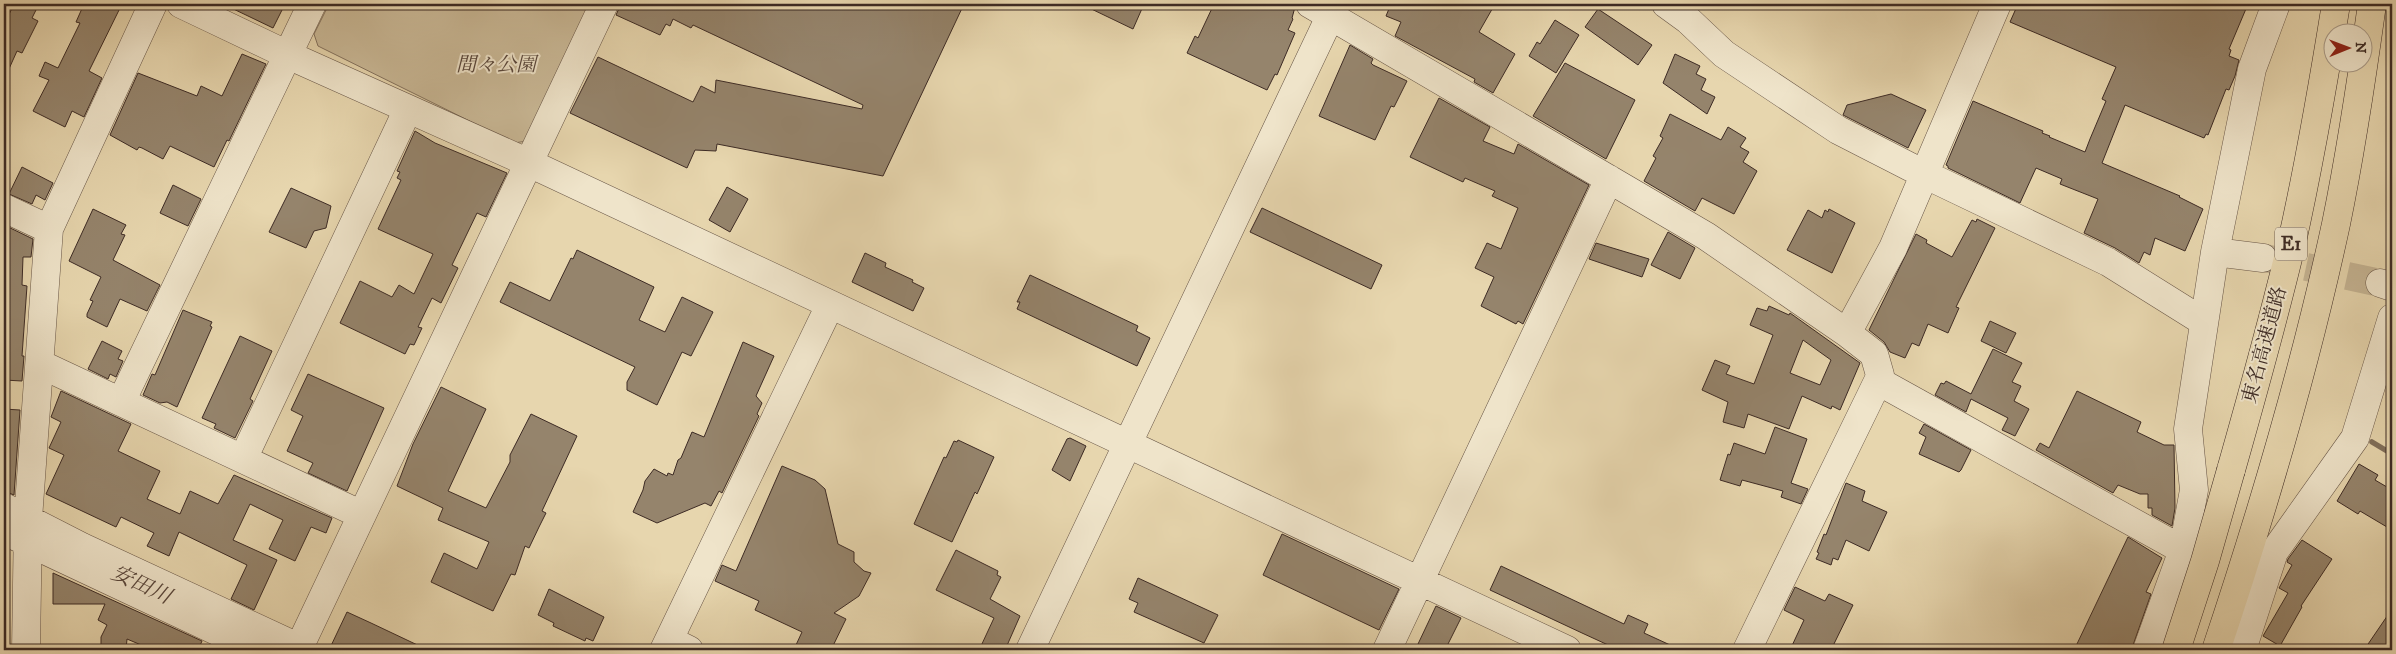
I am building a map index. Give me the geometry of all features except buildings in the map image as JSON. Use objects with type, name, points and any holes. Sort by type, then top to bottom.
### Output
[{"type":"highway","name":"東名高速道路","points":[[2216,650],[2269,482],[2312,326],[2336,223],[2373,4]]},
{"type":"highway","name":"東名高速道路","points":[[2176,650],[2205,561],[2269,337],[2291,244],[2313,135],[2335,9]]},
{"type":"street","points":[[26,650],[28,531],[49,229],[153,4]]},
{"type":"street","points":[[181,4],[288,55],[529,163],[1126,445],[1567,650]]},
{"type":"street","points":[[120,402],[312,4]]},
{"type":"street","points":[[4,508],[28,531],[192,609],[300,649],[604,4]]},
{"type":"street","points":[[1666,4],[1688,20],[1724,54],[1838,130],[1924,174],[2108,262],[2204,322]]},
{"type":"street","points":[[1847,333],[1893,248],[1997,4]]},
{"type":"street","points":[[2179,650],[2150,641],[2183,550],[2194,490],[2188,429],[2215,252],[2252,69],[2276,4]]},
{"type":"street","points":[[1030,650],[1326,8],[1706,236],[1847,333],[1874,354],[1880,375],[1878,382],[1747,650]]},
{"type":"street","points":[[243,459],[408,109]]},
{"type":"street","points":[[1387,650],[1609,179]]},
{"type":"street","points":[[4,208],[49,229]]},
{"type":"street","points":[[2215,252],[2263,258]]},
{"type":"street","points":[[674,647],[830,305]]},
{"type":"street","points":[[2242,650],[2274,552],[2355,438],[2392,318]]},
{"type":"street","points":[[40,364],[362,515]]},
{"type":"street","points":[[1878,382],[2183,550]]},
{"type":"street","points":[[4,531],[28,531]]},
{"type":"street","points":[[192,609],[257,650]]},
{"type":"green space","name":"間々公園","points":[[329,4],[597,4],[527,141],[514,143],[318,46],[314,34]]},
{"type":"waterway","points":[[2372,442],[2392,454]]},
{"type":"tunnel","points":[[2265,258],[2380,283]]},
{"type":"water label","name":"安田川","points":[[141,585]]}]
